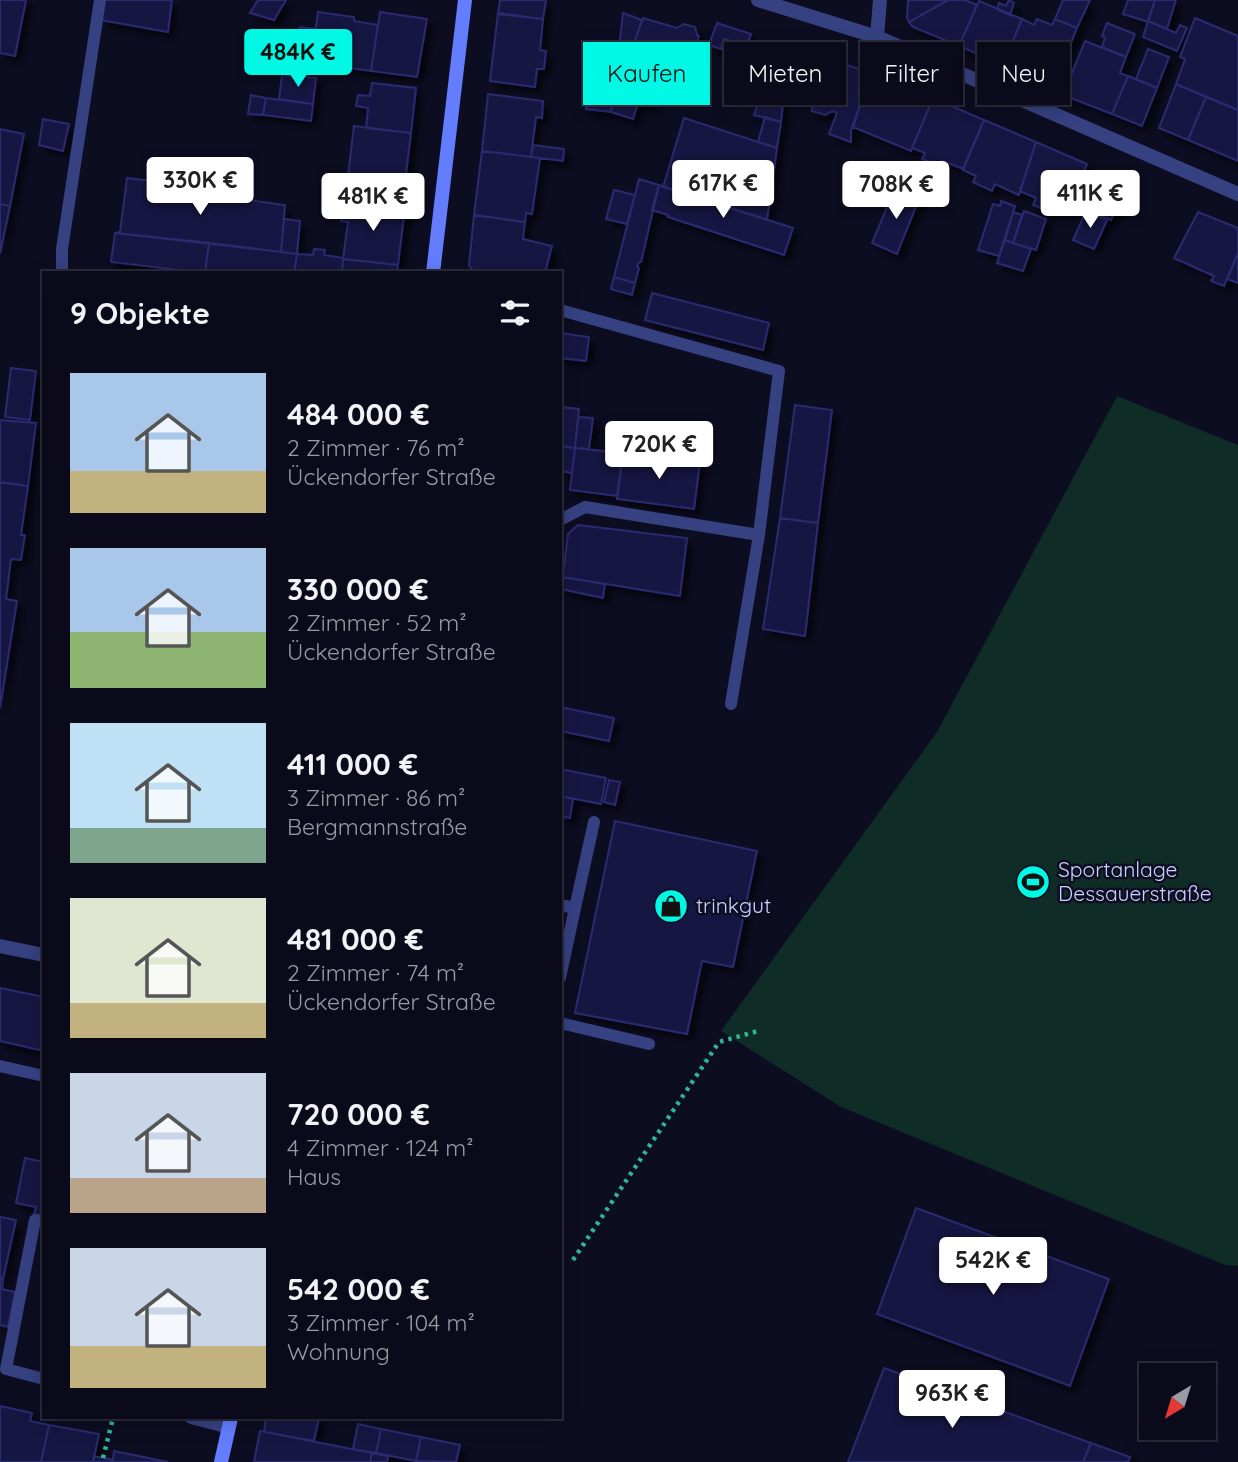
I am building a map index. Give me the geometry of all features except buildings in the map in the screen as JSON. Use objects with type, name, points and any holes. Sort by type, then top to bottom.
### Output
[{"type":"main road","points":[[433,271],[465,0]]},
{"type":"main road","points":[[221,1462],[230,1422]]},
{"type":"street","points":[[758,0],[877,37],[1238,194]]},
{"type":"street","points":[[877,37],[880,0]]},
{"type":"street","points":[[0,946],[42,955]]},
{"type":"lane","points":[[62,271],[62,249],[100,0]]},
{"type":"lane","points":[[562,311],[779,371],[759,535],[732,704]]},
{"type":"lane","points":[[562,519],[585,507],[759,535]]},
{"type":"lane","points":[[562,969],[594,822]]},
{"type":"lane","points":[[562,905],[575,908]]},
{"type":"lane","points":[[562,1023],[649,1044]]},
{"type":"lane","points":[[0,1066],[42,1076]]},
{"type":"lane","points":[[42,1222],[35,1220],[6,1369],[42,1378]]},
{"type":"lane","points":[[201,1419],[230,1422]]},
{"type":"path","points":[[573,1260],[719,1042],[758,1031]]},
{"type":"path","points":[[103,1458],[113,1419]]},
{"type":"green space","name":"Sportanlage Dessauerstraße","points":[[1117,396],[1238,445],[1238,1266],[1225,1265],[841,1107],[721,1031],[937,732]]},
{"type":"place","name":"Sportanlage Dessauerstraße","points":[[1033,882]]},
{"type":"place","name":"trinkgut","points":[[671,906]]}]
